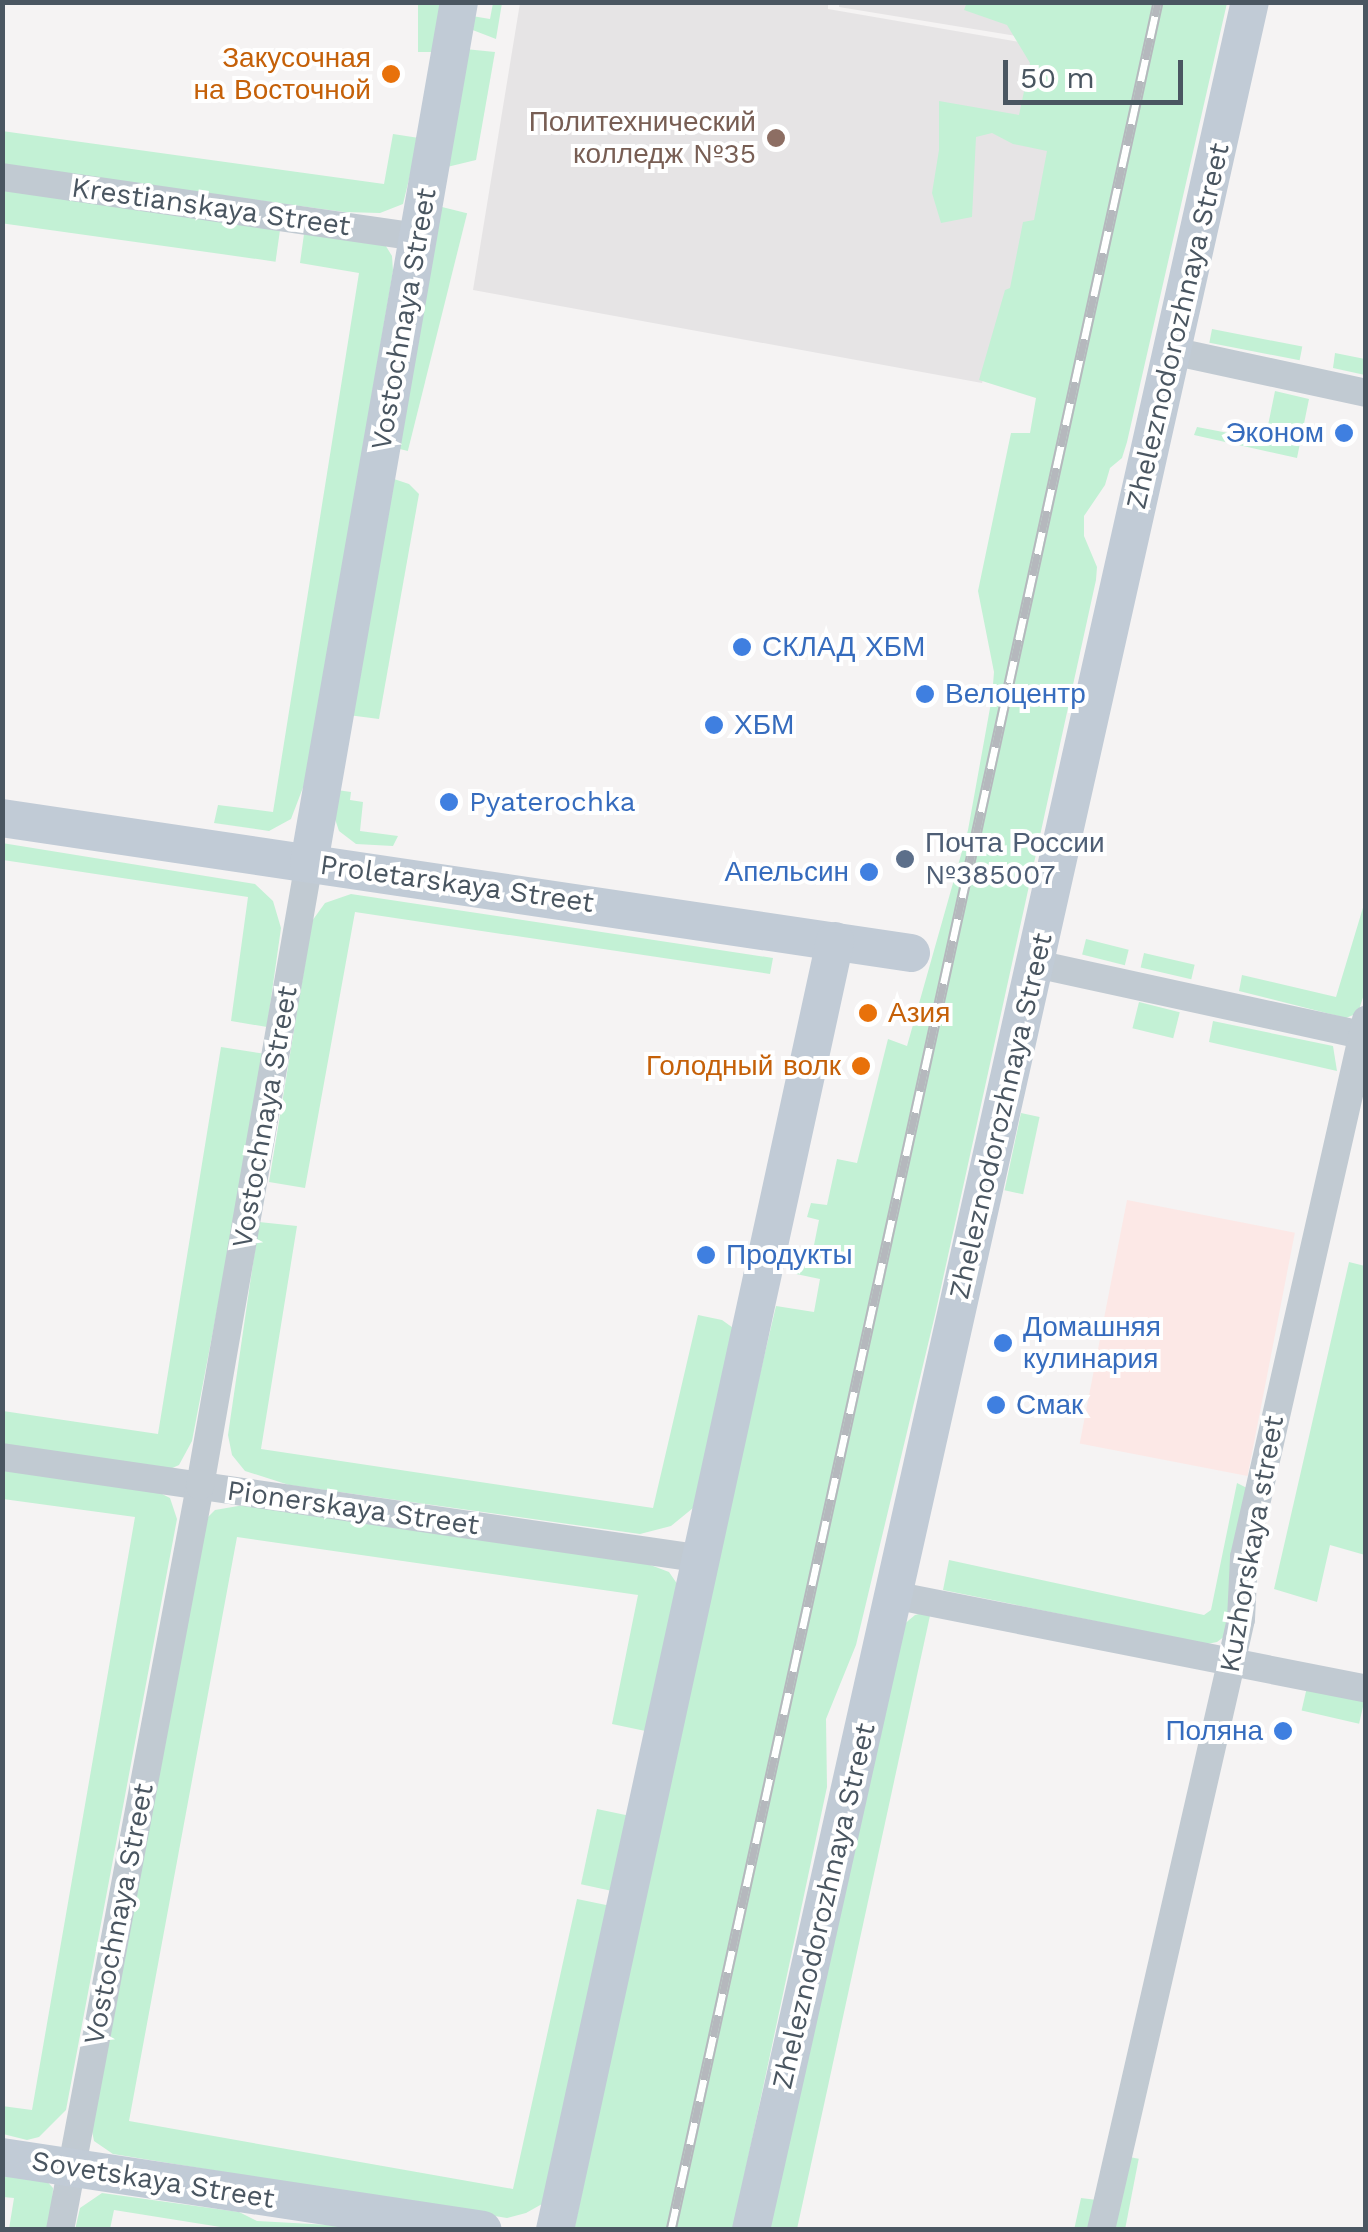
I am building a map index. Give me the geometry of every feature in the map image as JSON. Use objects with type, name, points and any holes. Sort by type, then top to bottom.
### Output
[{"type":"street","name":"Vostochnaya Street","points":[[60,2230],[200,1486],[459,2]]},
{"type":"street","name":"Zheleznodorozhnaya Street","points":[[751,2230],[1250,2]]},
{"type":"street","name":"Krestianskaya Street","points":[[2,177],[418,236]]},
{"type":"street","points":[[1172,351],[1366,393]]},
{"type":"street","name":"Proletarskaya Street","points":[[2,818],[911,953]]},
{"type":"street","points":[[555,2230],[835,941]]},
{"type":"street","points":[[1036,964],[1364,1030]]},
{"type":"street","name":"Kuzhorskaya street","points":[[1101,2230],[1241,1619],[1244,1557],[1364,1030]]},
{"type":"street","name":"Pionerskaya Street","points":[[2,1457],[703,1559]]},
{"type":"street","points":[[893,1594],[1232,1659],[1366,1689]]},
{"type":"street","name":"Sovetskaya Street","points":[[2,2157],[482,2230]]},
{"type":"shaded area","points":[[839,2],[1099,3],[1090,48],[839,7]]},
{"type":"shaded area","name":"Политехнический колледж №35","points":[[520,3],[828,3],[828,9],[1071,51],[1035,225],[1029,227],[982,383],[473,290]]},
{"type":"shaded area","points":[[1127,1200],[1295,1233],[1248,1476],[1080,1443]]},
{"type":"green space","points":[[967,2],[1227,3],[1127,442],[1122,458],[1110,468],[1105,485],[1084,516],[1084,536],[1097,567],[1096,580],[935,1315],[856,1645],[826,1719],[827,1787],[733,2229],[574,2230],[716,1560],[776,1306],[814,1312],[820,1279],[796,1274],[812,1255],[819,1220],[807,1217],[811,1203],[827,1205],[837,1159],[857,1163],[888,1039],[907,1046],[968,830],[992,697],[994,672],[978,591],[1011,433],[1030,433],[1036,398],[979,380],[1005,290],[1010,288],[1023,222],[1034,220],[1047,151],[1013,144],[992,133],[976,137],[972,217],[941,223],[932,193],[939,150],[939,101],[1019,115],[1030,63],[1007,25],[964,10]]},
{"type":"green space","points":[[418,3],[444,3],[444,52],[418,52]]},
{"type":"green space","points":[[493,3],[502,3],[496,39],[470,29],[472,16],[490,19]]},
{"type":"green space","points":[[465,49],[495,52],[476,160],[447,167]]},
{"type":"green space","points":[[2,131],[384,184],[393,134],[419,138],[403,204],[380,213],[344,212],[3,166]]},
{"type":"green space","points":[[3,189],[280,228],[276,262],[2,223]]},
{"type":"green space","points":[[438,206],[467,213],[408,451],[379,444]]},
{"type":"green space","points":[[304,234],[384,243],[392,256],[393,271],[307,777],[291,819],[269,831],[214,823],[218,805],[273,812],[359,273],[300,263]]},
{"type":"green space","points":[[1212,329],[1302,347],[1300,360],[1209,343]]},
{"type":"green space","points":[[1335,353],[1365,359],[1365,375],[1333,368]]},
{"type":"green space","points":[[1275,391],[1309,399],[1297,458],[1194,435],[1197,427],[1265,440]]},
{"type":"green space","points":[[388,477],[409,484],[419,494],[379,719],[348,715]]},
{"type":"green space","points":[[337,790],[351,792],[350,800],[363,802],[360,831],[398,836],[393,846],[356,844],[339,831],[334,816]]},
{"type":"green space","points":[[2,843],[255,884],[273,901],[281,928],[267,1027],[231,1021],[248,897],[3,860]]},
{"type":"green space","points":[[351,894],[773,958],[770,974],[355,912],[305,1188],[269,1182],[312,921],[325,903]]},
{"type":"green space","points":[[1365,901],[1365,991],[1358,1013],[1346,1018],[1239,991],[1242,975],[1336,997]]},
{"type":"green space","points":[[1086,939],[1129,950],[1125,965],[1082,955]]},
{"type":"green space","points":[[1144,953],[1195,965],[1191,979],[1141,968]]},
{"type":"green space","points":[[1139,1002],[1180,1012],[1173,1038],[1132,1028]]},
{"type":"green space","points":[[1213,1021],[1333,1046],[1337,1071],[1209,1042]]},
{"type":"green space","points":[[221,1047],[266,1054],[192,1441],[179,1465],[168,1470],[3,1451],[3,1411],[158,1434]]},
{"type":"green space","points":[[1021,1113],[1040,1117],[1023,1194],[1005,1190]]},
{"type":"green space","points":[[259,1222],[297,1226],[261,1449],[653,1508],[698,1315],[722,1320],[736,1330],[693,1508],[671,1526],[640,1534],[289,1485],[245,1471],[232,1455],[228,1435]]},
{"type":"green space","points":[[1349,1262],[1365,1266],[1365,1555],[1330,1545],[1317,1602],[1274,1589]]},
{"type":"green space","points":[[3,1468],[158,1492],[170,1498],[177,1519],[66,2110],[39,2137],[27,2140],[3,2134],[2,2106],[32,2110],[135,1517],[3,1499]]},
{"type":"green space","points":[[1237,1483],[1247,1488],[1231,1613],[1225,1636],[1217,1642],[1207,1644],[943,1590],[949,1560],[1204,1615],[1211,1610]]},
{"type":"green space","points":[[244,1505],[645,1563],[669,1572],[682,1591],[655,1733],[612,1724],[638,1595],[237,1537],[129,2121],[513,2189],[577,1899],[611,1906],[542,2204],[526,2213],[507,2218],[113,2154],[94,2141],[92,2131],[207,1518],[215,1510]]},
{"type":"green space","points":[[931,1611],[797,2229],[769,2230],[902,1626],[915,1615]]},
{"type":"green space","points":[[1307,1687],[1364,1700],[1359,1724],[1302,1710]]},
{"type":"green space","points":[[597,1809],[635,1817],[619,1892],[581,1884]]},
{"type":"green space","points":[[1124,2156],[1139,2159],[1125,2230],[1110,2230]]},
{"type":"green space","points":[[2,2173],[44,2178],[53,2188],[51,2229],[9,2229],[14,2198],[3,2197]]},
{"type":"green space","points":[[102,2193],[239,2212],[257,2221],[403,2229],[233,2229],[114,2210],[110,2229],[75,2230],[80,2208]]},
{"type":"green space","points":[[1081,2198],[1097,2200],[1090,2229],[1074,2230]]},
{"type":"railway","points":[[671,2230],[1158,2]]},
{"type":"place","name":"Закусочная на Восточной","points":[[391,74]]},
{"type":"place","name":"Политехнический колледж №35","points":[[776,138]]},
{"type":"place","name":"Эконом","points":[[1344,433]]},
{"type":"place","name":"СКЛАД ХБМ","points":[[742,647]]},
{"type":"place","name":"Велоцентр","points":[[925,694]]},
{"type":"place","name":"ХБМ","points":[[714,725]]},
{"type":"place","name":"Pyaterochka","points":[[449,802]]},
{"type":"place","name":"Почта России №385007","points":[[905,859]]},
{"type":"place","name":"Апельсин","points":[[869,872]]},
{"type":"place","name":"Азия","points":[[868,1013]]},
{"type":"place","name":"Голодный волк","points":[[861,1066]]},
{"type":"place","name":"Продукты","points":[[706,1255]]},
{"type":"place","name":"Домашняя кулинария","points":[[1003,1343]]},
{"type":"place","name":"Смак","points":[[996,1405]]},
{"type":"place","name":"Поляна","points":[[1283,1731]]}]
